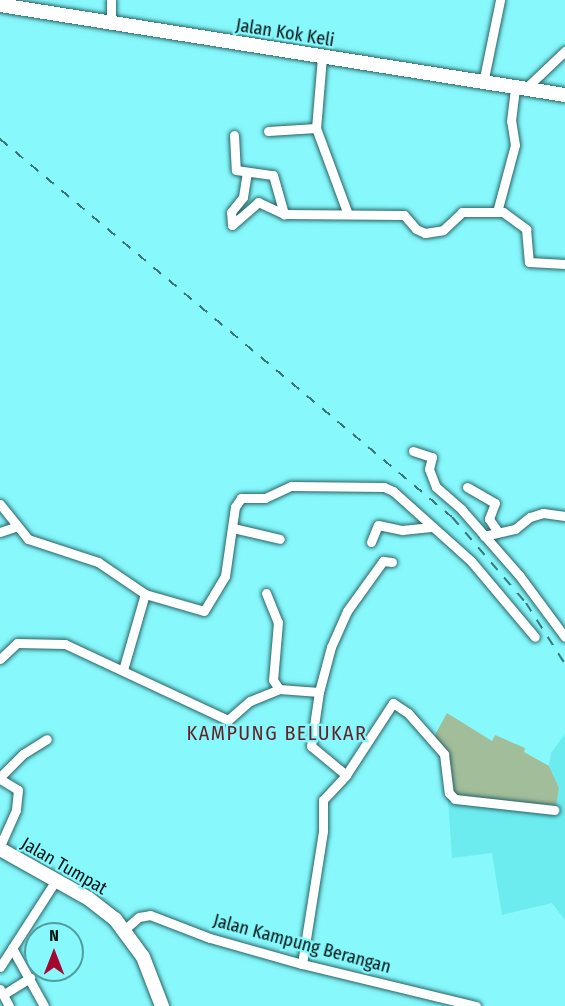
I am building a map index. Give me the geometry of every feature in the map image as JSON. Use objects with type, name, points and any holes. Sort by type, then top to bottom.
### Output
[{"type":"street","points":[[111,0],[111,23]]},
{"type":"street","points":[[483,82],[500,0]]},
{"type":"street","name":"Jalan Kok Keli","points":[[0,5],[565,95]]},
{"type":"street","points":[[497,212],[515,145],[511,121],[520,88],[565,51]]},
{"type":"street","points":[[322,57],[316,128],[346,212]]},
{"type":"street","points":[[267,131],[316,128]]},
{"type":"street","points":[[234,135],[236,170],[273,175],[284,214]]},
{"type":"street","points":[[247,173],[243,197],[231,212],[232,225],[258,202],[284,214],[346,212],[404,215],[416,229],[425,233],[443,230],[462,212],[497,212],[507,214],[526,229],[530,262],[565,264]]},
{"type":"street","points":[[413,451],[432,457],[429,469],[436,488],[519,575],[565,637]]},
{"type":"street","points":[[0,504],[17,526],[35,542],[98,562],[145,594],[204,611],[208,608],[225,576],[233,528],[241,498],[265,498],[291,486],[384,487],[393,491],[471,561],[535,637]]},
{"type":"street","points":[[467,487],[495,504],[489,519],[498,532]]},
{"type":"street","points":[[484,536],[515,529],[530,517],[543,513],[565,516]]},
{"type":"street","points":[[371,542],[378,525],[402,530],[431,527]]},
{"type":"street","points":[[0,532],[17,526]]},
{"type":"street","points":[[233,528],[280,539]]},
{"type":"street","points":[[346,775],[310,746],[319,692],[331,647],[346,611],[383,561],[392,562]]},
{"type":"street","points":[[266,593],[278,622],[273,680],[279,689]]},
{"type":"street","points":[[123,670],[145,594]]},
{"type":"street","points":[[2,651],[24,641],[51,642],[123,670],[228,720],[250,701],[279,689],[319,692]]},
{"type":"street","points":[[302,964],[323,831],[323,800],[346,775],[393,703],[408,713],[444,754],[448,793],[455,799],[554,810]]},
{"type":"street","points":[[0,848],[16,810],[18,790],[0,778],[23,754],[47,739]]},
{"type":"street","name":"Jalan Tumpat","points":[[0,848],[98,905],[125,929],[150,969],[162,1006]]},
{"type":"street","points":[[0,967],[56,880]]},
{"type":"street","name":"Jalan Kampung Berangan","points":[[125,929],[139,916],[150,915],[210,938],[302,964],[476,1006]]},
{"type":"street","points":[[12,948],[24,968]]},
{"type":"street","points":[[9,1006],[2,991],[24,981]]},
{"type":"street","points":[[32,982],[44,1006]]},
{"type":"shaded area","points":[[565,734],[565,920],[552,903],[502,915],[492,853],[452,858],[448,800],[555,813],[559,788],[549,766],[551,753]]},
{"type":"green space","points":[[447,713],[492,741],[495,735],[525,748],[524,752],[549,766],[559,788],[555,813],[447,800],[442,756],[430,744]]},
{"type":"railway","points":[[0,139],[452,517],[526,603],[565,664]]},
{"type":"district","name":"KAMPUNG BELUKAR","points":[[277,733]]}]
